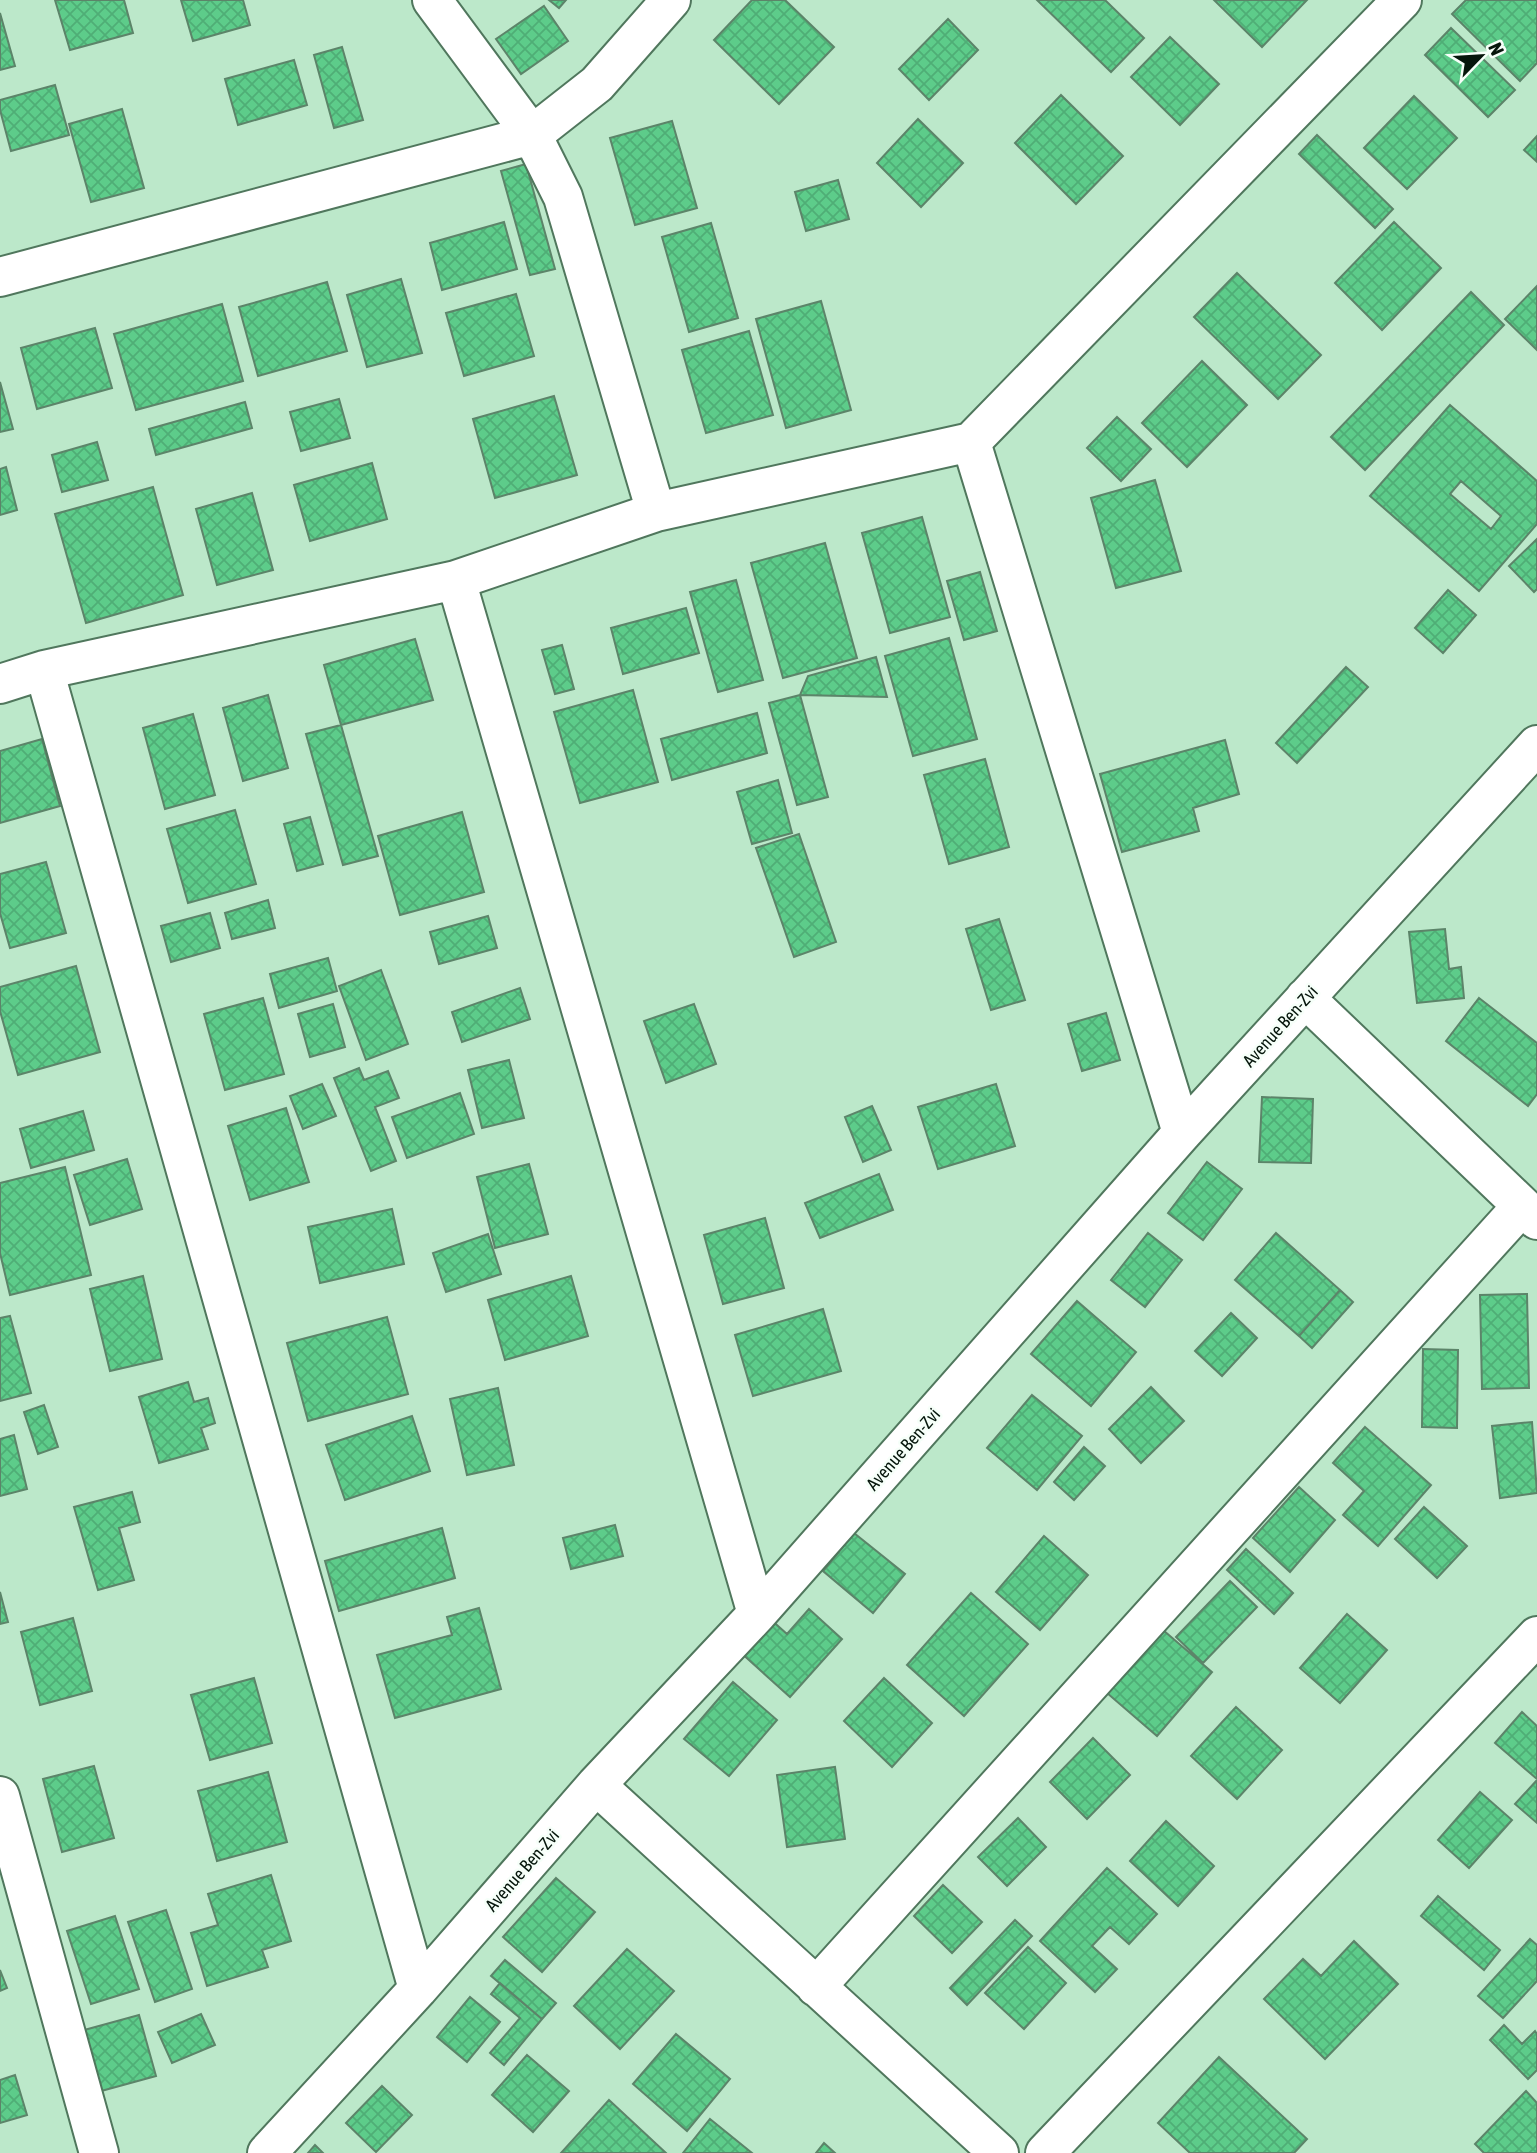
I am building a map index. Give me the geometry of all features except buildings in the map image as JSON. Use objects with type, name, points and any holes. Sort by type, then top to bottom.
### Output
[{"type":"street","points":[[432,0],[532,135],[563,197],[656,512]]},
{"type":"street","points":[[0,277],[532,135],[597,84],[671,0]]},
{"type":"street","points":[[0,684],[44,670],[456,580],[656,512],[971,442],[1402,0]]},
{"type":"street","points":[[971,442],[1182,1133]]},
{"type":"street","points":[[456,580],[757,1614]]},
{"type":"street","points":[[44,670],[418,1989]]},
{"type":"street","name":"Avenue Ben-Zvi","points":[[267,2153],[418,1989],[596,1785],[757,1614],[1182,1133],[1537,744]]},
{"type":"street","points":[[816,1987],[1530,1213],[1305,999]]},
{"type":"street","points":[[1045,2153],[1537,1636]]},
{"type":"street","points":[[596,1785],[999,2153]]},
{"type":"street","points":[[0,1796],[99,2153]]}]
